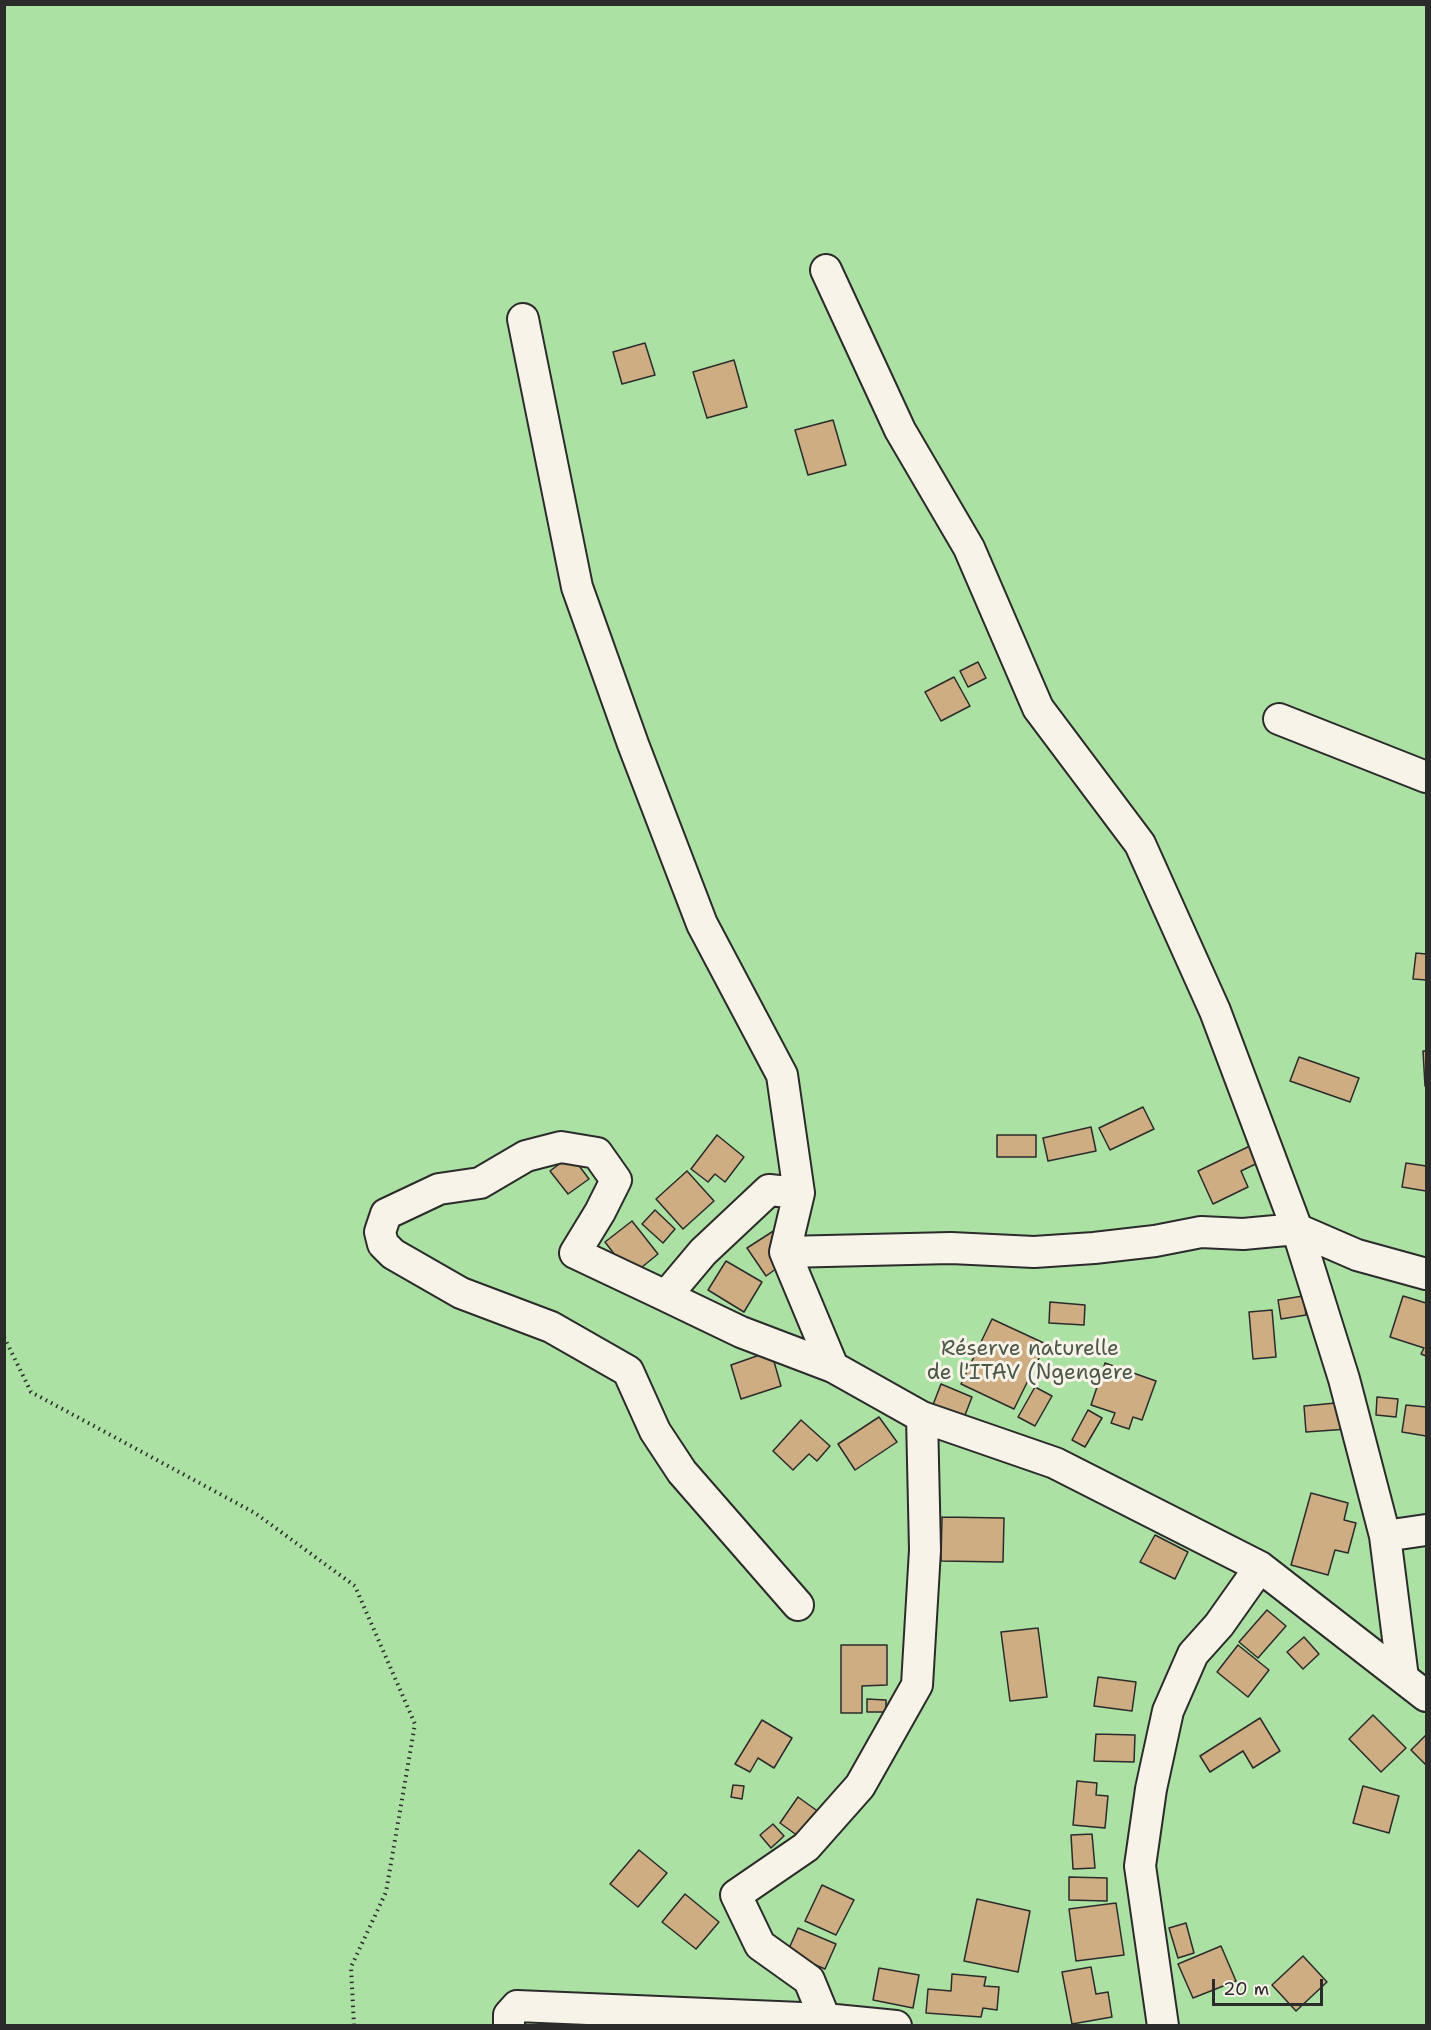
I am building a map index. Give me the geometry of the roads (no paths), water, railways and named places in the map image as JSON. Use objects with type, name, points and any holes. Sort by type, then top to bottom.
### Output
[{"type":"street","points":[[826,270],[900,430],[969,548],[1038,708],[1140,844],[1215,1011],[1297,1229],[1344,1379],[1385,1536],[1403,1678]]},
{"type":"street","points":[[523,319],[577,587],[633,744],[702,924],[782,1075],[799,1193],[785,1252],[833,1367]]},
{"type":"street","points":[[1279,719],[1426,777]]},
{"type":"street","points":[[798,1605],[682,1472],[655,1431],[628,1371],[551,1328],[461,1293],[393,1254],[383,1244],[380,1232],[386,1214],[439,1189],[480,1183],[526,1156],[561,1147],[597,1153],[616,1180],[575,1253],[741,1332],[833,1367],[922,1416],[1055,1463],[1260,1567],[1426,1696]]},
{"type":"street","points":[[666,1296],[703,1252],[770,1190],[799,1193]]},
{"type":"street","points":[[785,1252],[951,1248],[1034,1252],[1155,1241],[1201,1232],[1243,1233],[1297,1229],[1357,1256],[1426,1274]]},
{"type":"street","points":[[824,2022],[809,1980],[760,1945],[736,1895],[806,1847],[860,1786],[917,1685],[925,1550],[922,1416]]},
{"type":"street","points":[[1385,1536],[1426,1530]]},
{"type":"street","points":[[1163,2025],[1140,1866],[1151,1789],[1168,1711],[1193,1654],[1219,1625],[1260,1567]]},
{"type":"street","points":[[509,2025],[509,2015],[517,2006],[896,2025]]},
{"type":"park label","name":"Réserve naturelle de l'ITAV (Ngengere","points":[[1030,1362]]}]
